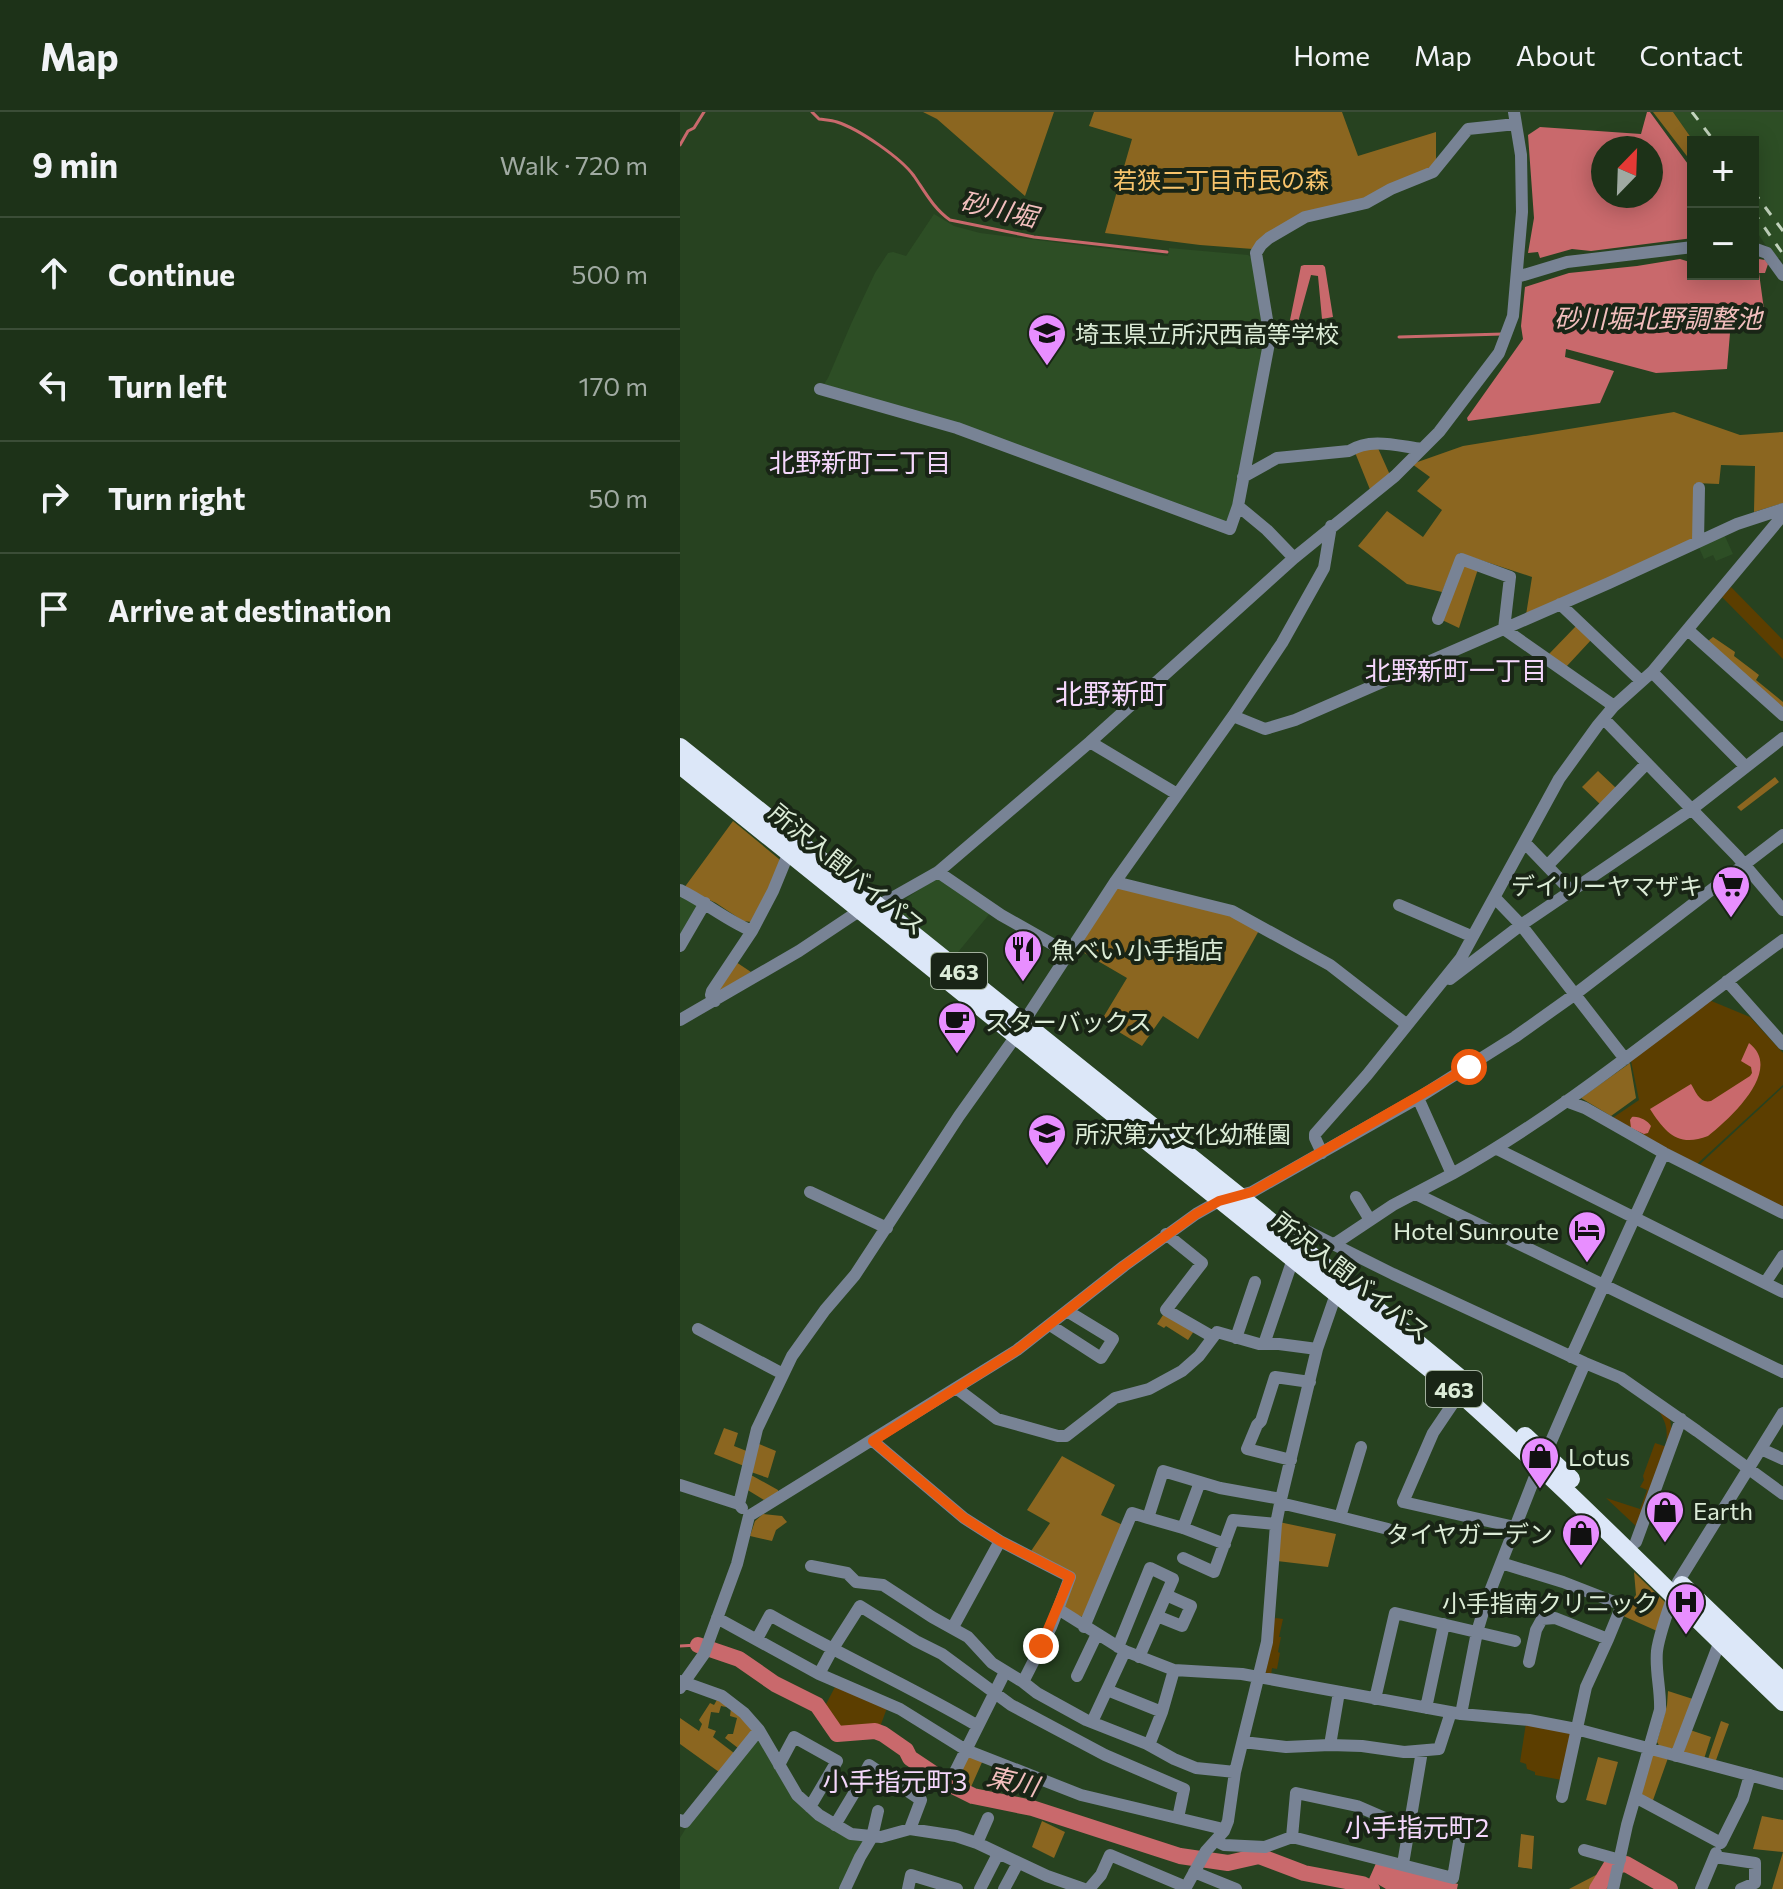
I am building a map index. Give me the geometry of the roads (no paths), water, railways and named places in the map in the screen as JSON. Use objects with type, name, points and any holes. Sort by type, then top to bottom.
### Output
[{"type":"highway","name":"所沢入間バイパス","points":[[680,747],[870,908],[1020,1029],[1238,1195],[1344,1271],[1546,1455],[1636,1542],[1720,1641],[1783,1702]]},
{"type":"highway","name":"所沢入間バイパス","points":[[680,765],[789,852],[870,908]]},
{"type":"highway","name":"所沢入間バイパス","points":[[1020,1029],[1219,1201],[1293,1259],[1344,1271],[1460,1393],[1783,1682]]},
{"type":"street","points":[[680,1020],[870,908],[938,872],[1090,742],[1294,558],[1395,476],[1439,432],[1499,353],[1513,316],[1522,212],[1521,155],[1515,118],[1468,129],[1433,172],[1366,203],[1305,217],[1261,245],[1256,253],[1270,338],[1238,506],[1230,529],[957,428],[820,389]]},
{"type":"street","points":[[1517,277],[1567,262],[1687,248]]},
{"type":"street","points":[[1759,250],[1767,253],[1783,275]]},
{"type":"street","points":[[1243,477],[1277,458],[1349,451],[1358,445],[1379,443],[1422,449]]},
{"type":"street","points":[[1698,542],[1699,488]]},
{"type":"street","points":[[1238,506],[1269,531],[1294,558]]},
{"type":"street","points":[[1233,716],[1265,729],[1295,720],[1737,524],[1783,509]]},
{"type":"street","points":[[1322,1153],[1315,1134],[1461,958],[1559,779],[1614,706],[1652,672],[1783,515]]},
{"type":"street","points":[[739,1504],[757,1429],[792,1356],[855,1275],[1115,882],[1282,643],[1324,568],[1331,526]]},
{"type":"street","points":[[1438,619],[1461,559],[1510,577],[1504,629]]},
{"type":"street","points":[[1560,604],[1641,681]]},
{"type":"street","points":[[1504,629],[1614,706]]},
{"type":"street","points":[[1688,630],[1783,715]]},
{"type":"street","points":[[1652,672],[1746,767]]},
{"type":"street","points":[[1604,719],[1745,865],[1783,910]]},
{"type":"street","points":[[1431,993],[1521,925],[1692,809],[1783,738]]},
{"type":"street","points":[[1090,742],[1177,794]]},
{"type":"street","points":[[1547,866],[1647,763]]},
{"type":"street","points":[[1289,1226],[1297,1226],[1333,1245],[1344,1271],[1317,1349],[1280,1501],[1267,1642],[1235,1772],[1228,1821],[1220,1836],[1206,1851],[1186,1888],[1110,1855],[1101,1875],[1087,1889],[1063,1886],[977,1843],[956,1836],[910,1829],[881,1837],[851,1834],[797,1795],[759,1730],[744,1713],[722,1696],[681,1684],[704,1654],[737,1564],[749,1516],[999,1362],[1196,1214],[1219,1201],[1252,1192],[1418,1098],[1515,1037],[1783,835]]},
{"type":"street","points":[[1525,843],[1572,892]]},
{"type":"street","points":[[715,1001],[712,991],[752,931],[789,852]]},
{"type":"street","points":[[938,872],[1001,915],[1068,953]]},
{"type":"street","points":[[1115,882],[1232,911],[1330,965],[1406,1024]]},
{"type":"street","points":[[680,890],[752,931]]},
{"type":"street","points":[[1495,898],[1521,925],[1625,1059]]},
{"type":"street","points":[[680,946],[705,903]]},
{"type":"street","points":[[1399,905],[1471,936]]},
{"type":"street","points":[[1333,1245],[1370,1220],[1497,1149],[1625,1059],[1783,940]]},
{"type":"street","points":[[1727,981],[1783,1044]]},
{"type":"street","points":[[1418,1098],[1452,1174]]},
{"type":"street","points":[[1566,1101],[1585,1108],[1664,1153],[1783,1213]]},
{"type":"street","points":[[1497,1149],[1783,1292]]},
{"type":"street","points":[[1571,1357],[1664,1153]]},
{"type":"street","points":[[810,1192],[887,1228]]},
{"type":"street","points":[[1416,1194],[1783,1372]]},
{"type":"street","points":[[1356,1197],[1370,1220]]},
{"type":"street","points":[[1166,1234],[1202,1263],[1166,1310],[1213,1337]]},
{"type":"street","points":[[1765,1283],[1783,1256]]},
{"type":"street","points":[[1264,1344],[1293,1259]]},
{"type":"street","points":[[1344,1271],[1621,1378],[1783,1494]]},
{"type":"street","points":[[1236,1338],[1255,1282]]},
{"type":"street","points":[[1050,1325],[1101,1358],[1113,1339],[1067,1311]]},
{"type":"street","points":[[698,1329],[783,1374]]},
{"type":"street","points":[[956,1388],[997,1419],[1066,1436],[1115,1398],[1149,1389],[1182,1371],[1199,1356],[1217,1332],[1264,1344],[1317,1349]]},
{"type":"street","points":[[1549,1446],[1585,1363]]},
{"type":"street","points":[[1291,1460],[1247,1449],[1261,1421],[1275,1377],[1310,1382]]},
{"type":"street","points":[[1460,1393],[1433,1433],[1403,1502],[1515,1527]]},
{"type":"street","points":[[1613,1889],[1660,1710],[1657,1649],[1676,1588],[1783,1413]]},
{"type":"street","points":[[1636,1542],[1681,1419]]},
{"type":"street","points":[[873,1441],[964,1518],[1000,1541],[1070,1577],[1051,1627],[1023,1682]]},
{"type":"street","points":[[1340,1517],[1361,1447]]},
{"type":"street","points":[[1761,1449],[1783,1459]]},
{"type":"street","points":[[1243,1742],[1286,1747],[1362,1746],[1404,1752],[1439,1749],[1456,1713],[1487,1599],[1541,1468]]},
{"type":"street","points":[[1148,1518],[1163,1471],[1388,1529]]},
{"type":"street","points":[[1183,1528],[1200,1482]]},
{"type":"street","points":[[680,1485],[739,1504],[749,1516]]},
{"type":"street","points":[[1084,1627],[1132,1513],[1225,1544]]},
{"type":"street","points":[[1183,1558],[1214,1572],[1233,1520],[1276,1524]]},
{"type":"street","points":[[953,1627],[1000,1541]]},
{"type":"street","points":[[1501,1563],[1622,1605],[1586,1687],[1562,1797]]},
{"type":"street","points":[[811,1566],[847,1573],[856,1582],[883,1585],[968,1637],[992,1663],[1037,1693],[1092,1722],[1196,1768],[1235,1772]]},
{"type":"street","points":[[1092,1722],[1107,1690],[1150,1568],[1173,1579],[1139,1657]]},
{"type":"street","points":[[1157,1616],[1182,1626],[1191,1606],[1166,1595]]},
{"type":"street","points":[[819,1674],[860,1606],[942,1654],[994,1693],[1105,1755],[1184,1789],[1178,1818]]},
{"type":"street","points":[[1058,1609],[1121,1649],[1174,1670],[1242,1674],[1456,1713],[1529,1720],[1576,1729],[1783,1784]]},
{"type":"street","points":[[1375,1699],[1395,1613],[1515,1641]]},
{"type":"street","points":[[757,1639],[770,1615],[978,1726]]},
{"type":"street","points":[[717,1618],[819,1674],[900,1709],[966,1750],[1081,1795],[1219,1828],[1224,1845],[1265,1847],[1292,1837],[1453,1878],[1461,1830],[1410,1829],[1357,1806],[1296,1793],[1292,1837]]},
{"type":"street","points":[[1529,1662],[1536,1630],[1542,1619],[1555,1618],[1608,1639]]},
{"type":"street","points":[[1426,1708],[1444,1624]]},
{"type":"street","points":[[1077,1676],[1097,1634]]},
{"type":"street","points":[[1676,1756],[1720,1641]]},
{"type":"street","points":[[1149,1745],[1174,1670]]},
{"type":"street","points":[[954,1774],[1005,1672]]},
{"type":"street","points":[[1107,1690],[1162,1712]]},
{"type":"street","points":[[1330,1745],[1339,1692]]},
{"type":"street","points":[[680,1820],[685,1822],[759,1730]]},
{"type":"street","points":[[779,1765],[794,1737],[837,1761],[810,1807]]},
{"type":"street","points":[[1403,1864],[1422,1751]]},
{"type":"street","points":[[835,1825],[869,1765],[921,1800],[910,1829]]},
{"type":"street","points":[[1701,1889],[1743,1799],[1750,1775]]},
{"type":"street","points":[[1635,1797],[1721,1843]]},
{"type":"street","points":[[845,1889],[872,1837],[878,1811]]},
{"type":"street","points":[[977,1843],[988,1818]]},
{"type":"street","points":[[1584,1850],[1619,1864]]},
{"type":"street","points":[[980,1889],[998,1854]]},
{"type":"street","points":[[1715,1857],[1755,1863],[1755,1883],[1741,1889]]},
{"type":"street","points":[[1004,1889],[1018,1863]]},
{"type":"street","points":[[1196,1868],[1236,1889]]},
{"type":"street","points":[[908,1889],[911,1875],[957,1889]]},
{"type":"water","name":"砂川堀北野調整池","points":[[1647,112],[1650,112],[1687,163],[1687,239],[1591,251],[1572,249],[1540,258],[1538,252],[1528,253],[1534,218],[1528,135],[1540,127],[1641,134]]},
{"type":"water","name":"砂川堀北野調整池","points":[[1680,259],[1687,261],[1687,280],[1759,280],[1759,273],[1765,317],[1731,321],[1727,369],[1656,373],[1566,349],[1565,357],[1614,371],[1600,403],[1468,421],[1467,418],[1523,339],[1521,326],[1525,287],[1569,273]]},
{"type":"water","name":"砂川堀北野調整池","points":[[1759,259],[1768,264],[1765,273],[1759,273]]},
{"type":"water","points":[[1301,266],[1325,267],[1333,317],[1322,319],[1318,276],[1311,275],[1298,322],[1290,320]]},
{"type":"water","points":[[1749,1043],[1758,1054],[1758,1079],[1730,1117],[1708,1136],[1698,1139],[1680,1139],[1661,1125],[1650,1109],[1691,1084],[1701,1099],[1711,1101],[1750,1076],[1751,1067],[1741,1061]]},
{"type":"water","points":[[1632,1117],[1650,1124],[1648,1133],[1631,1128]]},
{"type":"water","points":[[1377,1861],[1458,1884],[1457,1889],[1386,1889],[1369,1879]]},
{"type":"waterway","name":"砂川堀","points":[[680,145],[704,112]]},
{"type":"waterway","name":"砂川堀","points":[[812,112],[819,119],[837,122],[868,137],[890,153],[908,169],[934,205],[950,220],[1034,237],[1167,252]]},
{"type":"waterway","name":"砂川堀","points":[[1274,340],[1304,340],[1337,334]]},
{"type":"waterway","name":"砂川堀","points":[[1399,337],[1503,334]]},
{"type":"waterway","name":"東川","points":[[680,1646],[698,1645]]},
{"type":"waterway","name":"東川","points":[[698,1645],[739,1659],[775,1684],[817,1705],[837,1734],[875,1731],[883,1734],[906,1750],[910,1758],[973,1796],[1032,1808],[1180,1856],[1228,1863],[1259,1856],[1304,1873],[1362,1884],[1372,1889]]},
{"type":"waterway","name":"東川","points":[[1597,1889],[1611,1866],[1626,1864],[1670,1889]]},
{"type":"railway","points":[[1692,112],[1710,136]]},
{"type":"railway","points":[[1759,199],[1783,231]]},
{"type":"railway","points":[[1759,220],[1783,254]]},
{"type":"place","name":"埼玉県立所沢西高等学校","points":[[1047,367]]},
{"type":"place","name":"デイリーヤマザキ","points":[[1731,919]]},
{"type":"place","name":"魚べい 小手指店","points":[[1023,983]]},
{"type":"place","name":"スターバックス","points":[[957,1055]]},
{"type":"place","name":"所沢第六文化幼稚園","points":[[1047,1167]]},
{"type":"place","name":"Hotel Sunroute","points":[[1587,1264]]},
{"type":"place","name":"Lotus","points":[[1540,1490]]},
{"type":"place","name":"Earth","points":[[1665,1544]]},
{"type":"place","name":"タイヤガーデン","points":[[1581,1567]]},
{"type":"place","name":"小手指南クリニック","points":[[1686,1636]]},
{"type":"district","name":"北野新町二丁目","points":[[860,461]]},
{"type":"district","name":"北野新町一丁目","points":[[1456,669]]},
{"type":"district","name":"北野新町","points":[[1111,693]]},
{"type":"district","name":"小手指元町3","points":[[895,1780]]},
{"type":"district","name":"小手指元町2","points":[[1417,1826]]},
{"type":"park label","name":"若狭二丁目市民の森","points":[[1221,179]]}]
